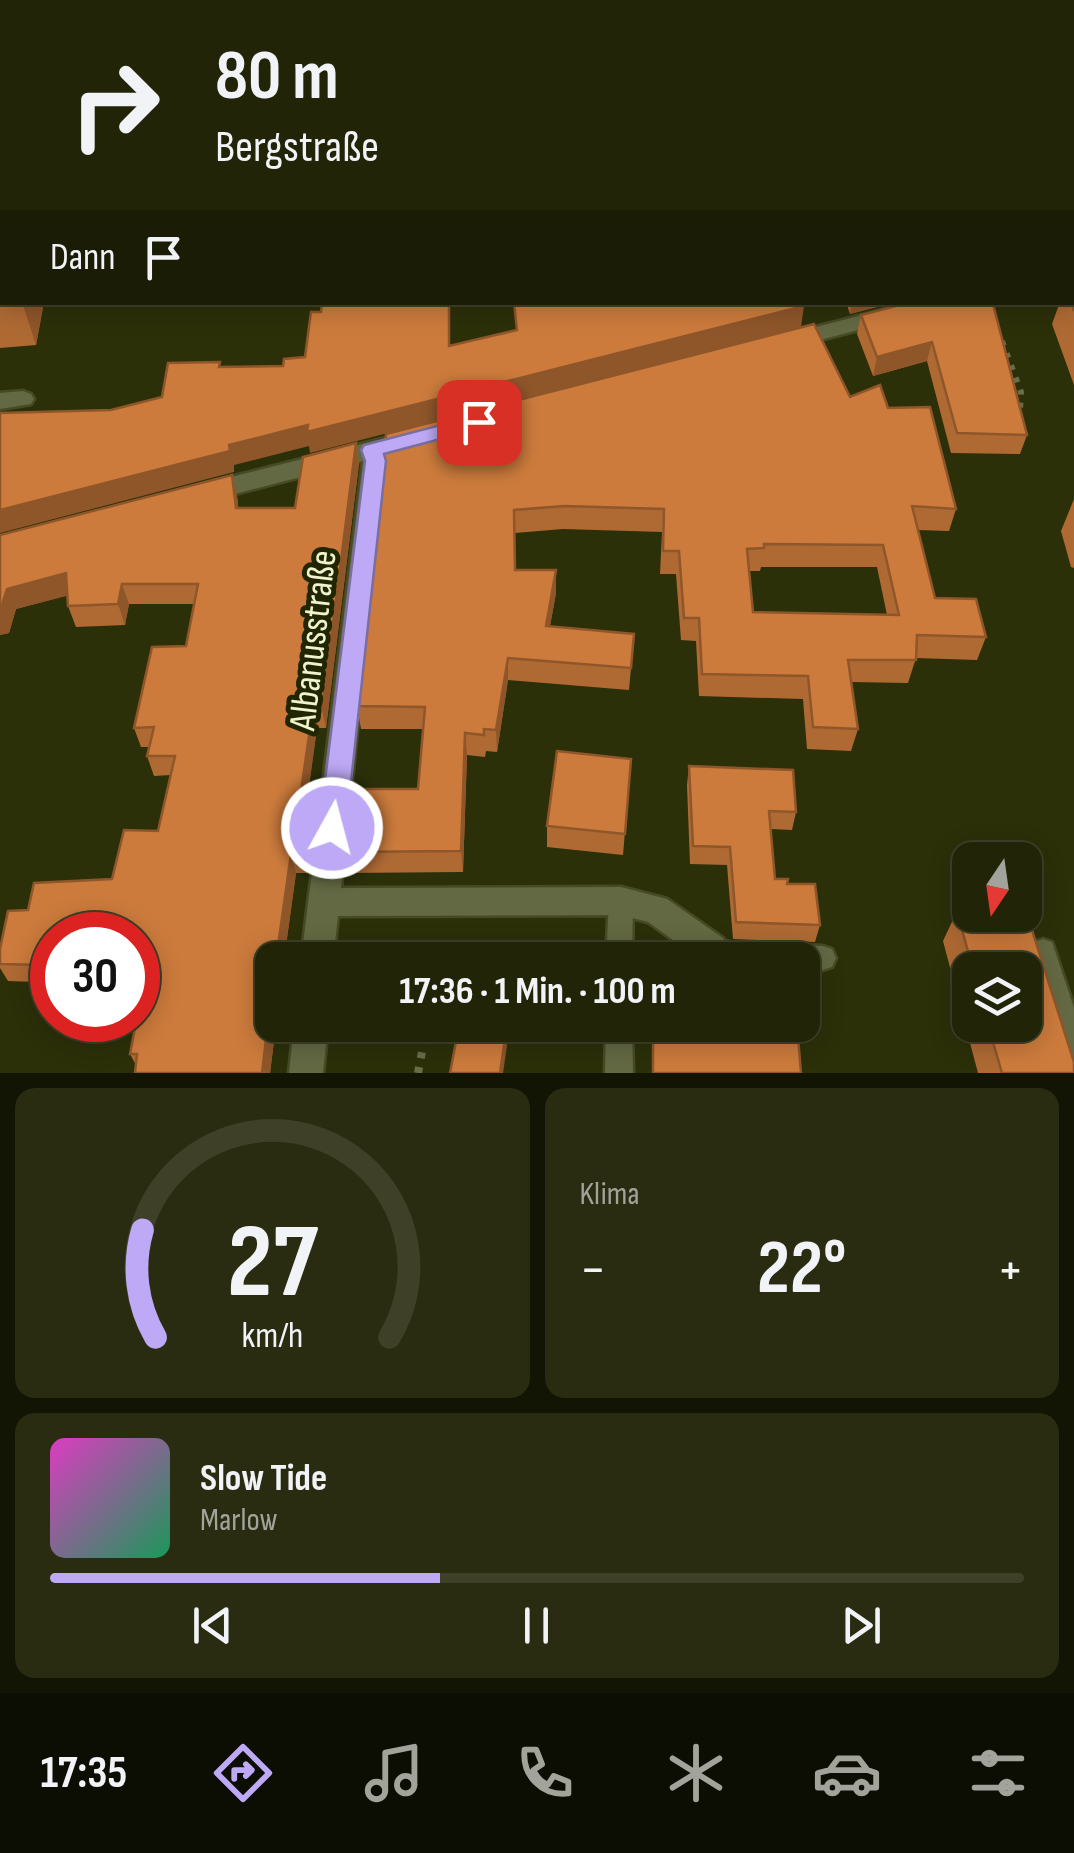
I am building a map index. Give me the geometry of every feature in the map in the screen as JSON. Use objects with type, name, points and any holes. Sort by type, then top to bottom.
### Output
[{"type":"street","points":[[764,348],[929,305]]},
{"type":"street","points":[[186,497],[448,430]]},
{"type":"street","name":"Albanusstraße","points":[[320,942],[376,461],[372,450]]},
{"type":"street","points":[[324,902],[621,902],[656,910],[703,942]]},
{"type":"street","points":[[306,1073],[309,1042]]},
{"type":"lane","points":[[620,942],[621,902]]},
{"type":"lane","points":[[1043,951],[1074,1050]]},
{"type":"lane","points":[[619,1042],[619,1073]]},
{"type":"path","points":[[997,330],[1020,392],[1021,411]]},
{"type":"path","points":[[418,1073],[424,1042]]},
{"type":"building","points":[[322,305],[449,305],[449,346],[517,330],[514,305],[804,306],[307,432],[308,425],[229,445],[230,451],[0,510],[0,413],[111,410],[162,397],[168,363],[283,366],[284,359],[305,357],[311,312],[321,312]]},
{"type":"building","points":[[899,305],[993,305],[1027,435],[957,433],[932,342],[877,357],[861,315]]},
{"type":"building","points":[[814,324],[850,397],[880,385],[888,408],[930,407],[956,509],[912,506],[935,598],[976,599],[986,637],[917,635],[916,660],[848,660],[858,729],[813,727],[808,676],[702,674],[699,618],[684,618],[679,551],[663,551],[664,509],[564,506],[514,510],[515,570],[556,570],[546,626],[634,634],[631,668],[508,658],[496,730],[484,729],[484,735],[465,733],[461,851],[342,852],[349,789],[418,789],[425,707],[357,706],[386,434]],"holes":[[[764,544],[883,545],[899,615],[753,612],[747,549],[764,548]]]},
{"type":"building","points":[[356,443],[322,709],[313,708],[301,791],[311,791],[303,854],[291,854],[279,942],[255,942],[255,1042],[266,1042],[262,1073],[135,1073],[137,1054],[130,1054],[132,1042],[160,1042],[160,912],[30,912],[30,965],[0,964],[0,949],[8,911],[28,910],[34,883],[112,879],[124,830],[158,831],[175,756],[147,756],[154,727],[134,728],[152,647],[186,646],[198,584],[122,584],[118,604],[68,606],[66,573],[7,589],[0,611],[0,535],[232,475],[236,508],[295,508],[303,457]]},
{"type":"building","points":[[557,751],[631,759],[625,834],[547,826]]},
{"type":"building","points":[[689,766],[793,770],[796,812],[769,811],[775,879],[788,879],[787,884],[815,884],[820,925],[736,922],[730,847],[693,846]]},
{"type":"building","points":[[963,932],[1033,932],[1039,952],[968,952]]},
{"type":"building","points":[[1042,961],[1074,1062],[1074,1073],[1002,1073],[993,1042],[1042,1042]]},
{"type":"building","points":[[456,1042],[505,1042],[500,1073],[450,1073]]},
{"type":"building","points":[[653,1042],[798,1042],[801,1073],[653,1073]]},
{"type":"route","points":[[332,828],[376,461],[372,450],[479,422]]}]
